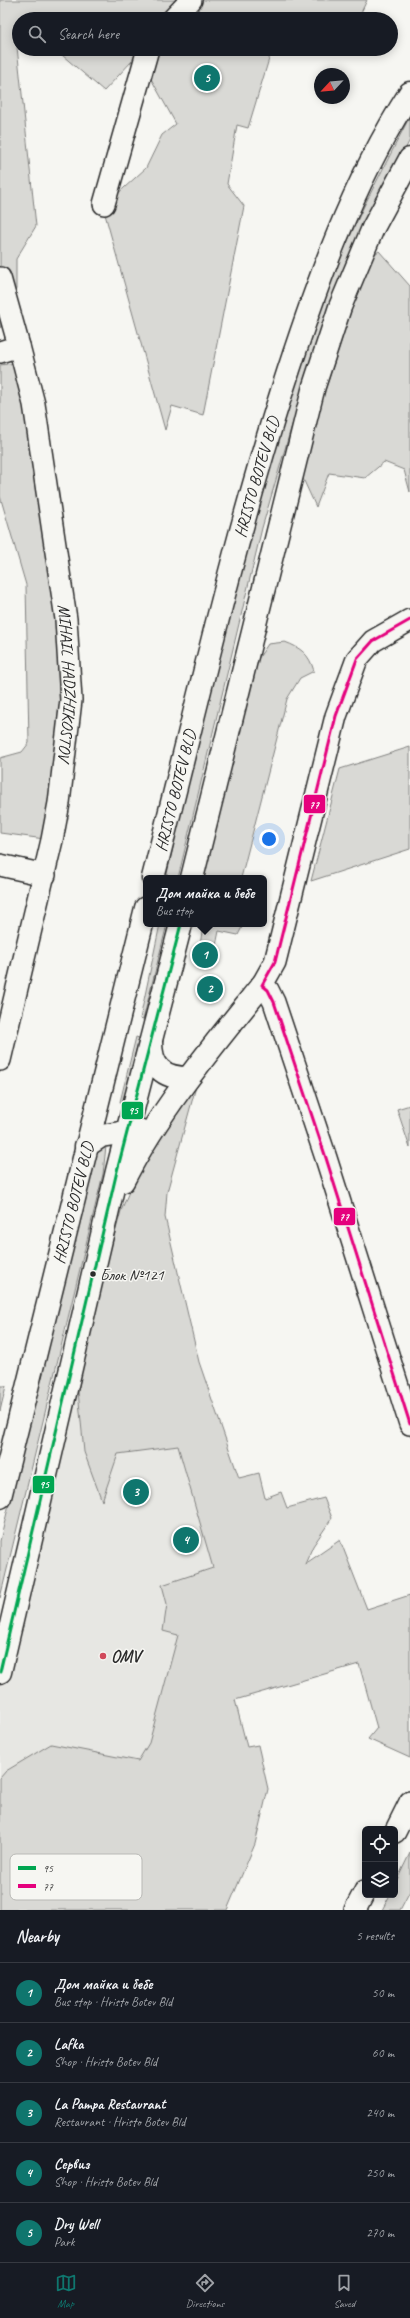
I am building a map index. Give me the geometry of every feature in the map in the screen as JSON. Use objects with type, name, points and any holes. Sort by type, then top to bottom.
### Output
[{"type":"highway","name":"HRISTO BOTEV BLD","points":[[154,875],[253,484],[308,309],[344,220],[410,93]]},
{"type":"highway","name":"HRISTO BOTEV BLD","points":[[193,875],[314,386],[340,307],[373,228],[410,159]]},
{"type":"highway","name":"HRISTO BOTEV BLD","points":[[0,1497],[143,921]]},
{"type":"highway","points":[[0,1672],[126,1134],[180,927]]},
{"type":"highway","points":[[108,1210],[133,1161],[159,1118],[188,1078],[262,985]]},
{"type":"highway","points":[[151,1039],[154,1062],[160,1070],[178,1078],[188,1078]]},
{"type":"highway","points":[[102,1082],[108,1120],[118,1131],[126,1134]]},
{"type":"highway","points":[[86,1146],[101,1136],[126,1134],[141,1129],[159,1118]]},
{"type":"street","points":[[180,12],[191,0]]},
{"type":"street","points":[[104,204],[146,56]]},
{"type":"street","name":"MIHAIL HADZHIKOSTOV","points":[[0,278],[9,349],[34,404],[66,619],[71,700],[59,803],[45,875],[0,1060]]},
{"type":"street","points":[[410,620],[373,641],[357,659],[336,716],[275,962],[262,985],[268,990],[274,1002],[326,1158],[410,1424]]},
{"type":"street","points":[[0,865],[45,875]]},
{"type":"street","points":[[398,1826],[410,1802]]},
{"type":"street","points":[[355,1910],[362,1897]]},
{"type":"shaded area","points":[[0,0],[367,0],[361,12],[12,12],[12,56],[18,56],[36,226],[16,259],[16,289],[0,328]]},
{"type":"shaded area","points":[[63,56],[270,56],[248,128],[237,125],[227,184],[244,206],[203,415],[172,406],[165,430],[103,207],[146,168],[162,135],[176,124],[144,66],[132,61],[104,91]]},
{"type":"shaded area","points":[[410,116],[410,140],[372,211],[312,361],[262,528],[179,875],[167,875],[223,628],[273,452],[334,271],[364,206]]},
{"type":"shaded area","points":[[379,251],[410,286],[410,492],[404,470],[384,462],[365,478],[329,473],[316,507],[299,470],[368,259]]},
{"type":"shaded area","points":[[17,363],[54,563],[60,713],[52,840],[0,833],[0,758],[22,752],[29,743],[26,585],[0,496],[0,365]]},
{"type":"shaded area","points":[[285,642],[300,649],[310,660],[314,671],[300,678],[287,699],[242,875],[204,875],[203,870],[256,662],[268,644]]},
{"type":"shaded area","points":[[410,747],[410,849],[311,881],[340,769]]},
{"type":"shaded area","points":[[159,927],[166,927],[143,1020],[140,1019]]},
{"type":"shaded area","points":[[203,927],[242,927],[238,935],[219,931],[215,950],[200,946]]},
{"type":"shaded area","points":[[136,1037],[139,1038],[123,1104],[120,1102]]},
{"type":"shaded area","points":[[197,1083],[167,1192],[165,1217],[199,1362],[239,1478],[259,1473],[265,1498],[281,1492],[287,1508],[324,1498],[332,1518],[313,1546],[305,1564],[340,1540],[367,1609],[410,1595],[410,1758],[368,1739],[377,1728],[359,1664],[235,1700],[247,1747],[258,1745],[268,1789],[255,1844],[227,1910],[0,1910],[0,1778],[6,1771],[51,1744],[138,1761],[149,1743],[178,1635],[163,1631],[167,1604],[162,1585],[213,1568],[178,1446],[118,1454],[102,1501],[84,1452],[78,1391],[94,1310],[121,1211],[147,1148]]},
{"type":"shaded area","points":[[410,1105],[410,1148],[397,1109]]},
{"type":"shaded area","points":[[101,1146],[106,1146],[103,1174],[0,1598],[0,1541],[94,1158]]},
{"type":"shaded area","points":[[0,1386],[6,1386],[0,1411]]},
{"type":"shaded area","points":[[65,1391],[78,1391],[83,1444],[178,1446],[213,1568],[201,1573],[227,1663],[242,1726],[179,1755],[0,1792],[0,1672]]},
{"type":"shaded area","points":[[410,1853],[410,1891],[400,1910],[382,1910],[388,1898],[398,1898],[398,1878]]},
{"type":"transit line","name":"77","points":[[410,620],[373,641],[357,659],[336,716],[275,962],[262,985],[268,990],[274,1002],[326,1158],[410,1424]]},
{"type":"transit line","name":"95","points":[[0,1672],[117,1171],[180,927]]},
{"type":"place","name":"Dry Well","points":[[207,78]]},
{"type":"place","name":"Дом майка и бебе","points":[[205,955]]},
{"type":"place","name":"Lafka","points":[[210,989]]},
{"type":"place","name":"Блок №121","points":[[93,1274]]},
{"type":"place","name":"La Pampa Restaurant","points":[[136,1492]]},
{"type":"place","name":"Сервиз","points":[[186,1540]]},
{"type":"place","name":"OMV","points":[[103,1656]]}]
